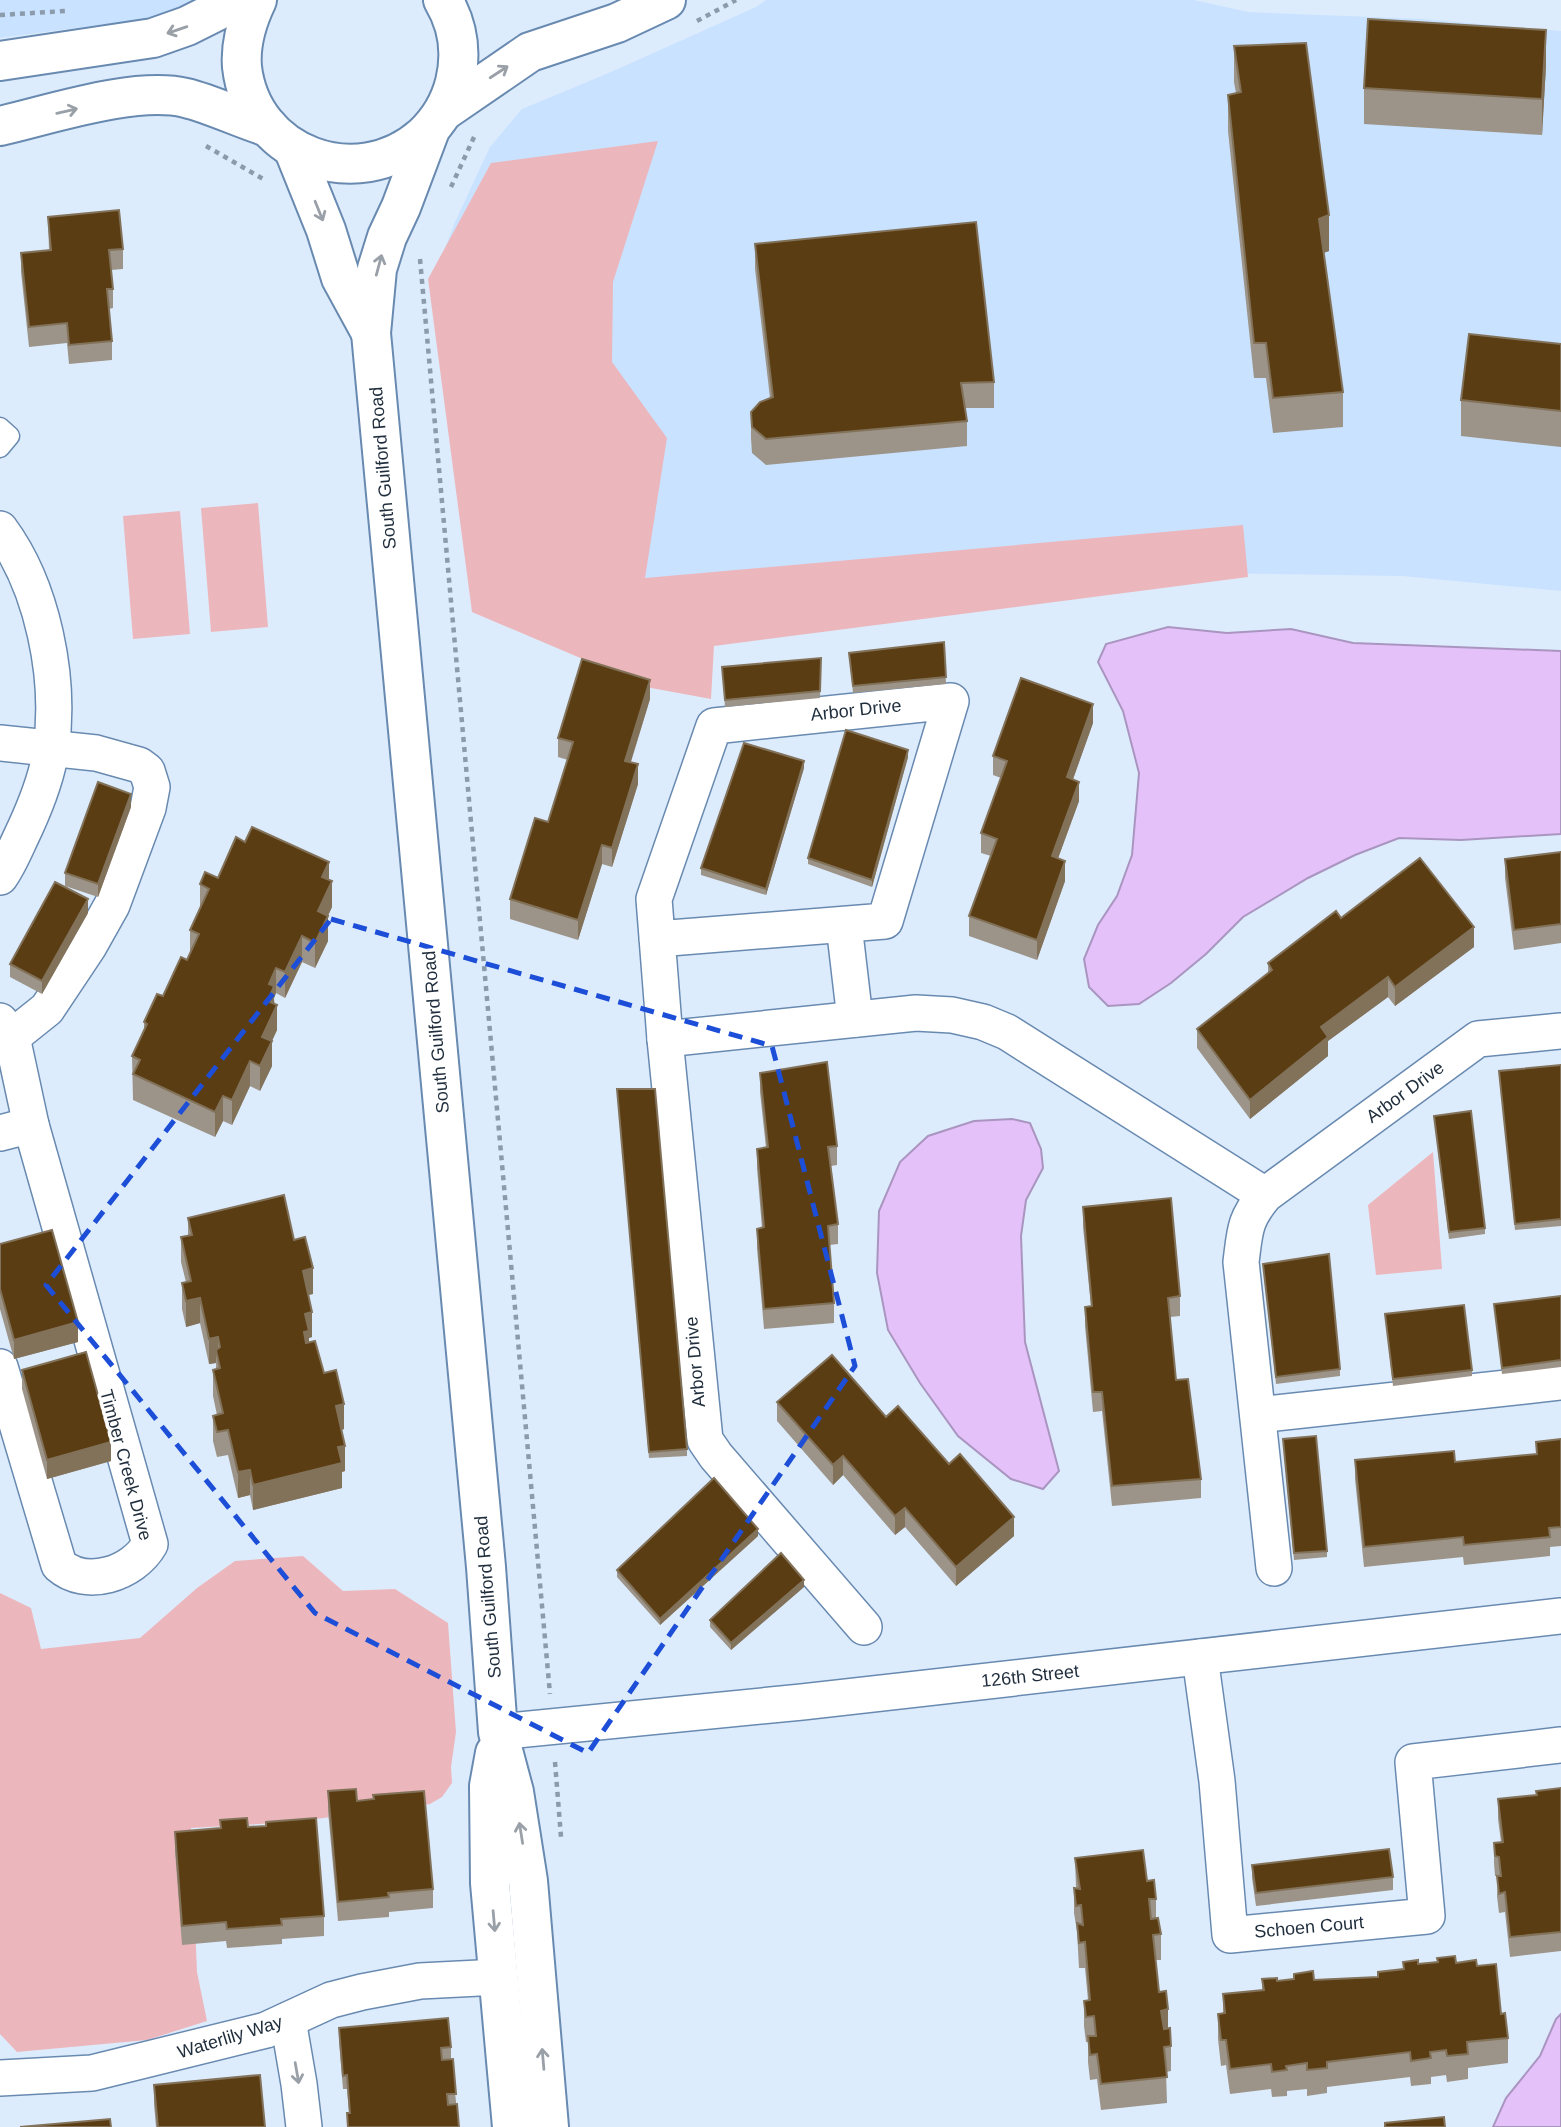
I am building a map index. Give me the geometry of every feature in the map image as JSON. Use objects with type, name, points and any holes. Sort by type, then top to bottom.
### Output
[{"type":"main road","points":[[0,61],[153,38],[187,26],[239,0]]},
{"type":"main road","name":"South Guilford Road","points":[[257,0],[247,21],[242,43],[246,88],[255,108],[281,137],[326,230],[341,278],[371,333]]},
{"type":"main road","name":"South Guilford Road","points":[[443,0],[456,30],[459,51],[453,92],[437,120],[377,270],[371,333],[486,1567],[498,1732],[489,1786],[490,1883],[517,1976],[549,2127]]},
{"type":"main road","points":[[0,126],[152,94],[186,99],[281,137],[312,157],[333,163],[375,161],[405,149],[437,120],[530,52],[617,23],[666,0]]},
{"type":"main road","name":"South Guilford Road","points":[[512,2127],[517,1976]]},
{"type":"street","points":[[0,529],[14,548],[32,589],[48,641],[52,704],[51,749],[33,811],[0,877]]},
{"type":"street","name":"Arbor Drive","points":[[657,939],[885,921],[951,701],[713,726],[654,899],[657,939],[665,1039],[705,1440],[864,1626]]},
{"type":"street","name":"Timber Creek Drive","points":[[0,743],[96,754],[139,765],[147,771],[152,787],[148,808],[112,905],[89,946],[47,1009],[6,1029],[15,1129],[150,1544],[136,1564],[125,1570],[94,1577],[80,1577],[69,1573],[59,1564],[0,1367]]},
{"type":"street","points":[[844,925],[855,1019]]},
{"type":"street","points":[[665,1039],[916,1013],[952,1015],[983,1022],[1037,1049],[1265,1195]]},
{"type":"street","name":"Arbor Drive","points":[[1275,1568],[1241,1262],[1246,1226],[1251,1212],[1265,1195],[1478,1039],[1561,1031]]},
{"type":"street","points":[[1258,1415],[1561,1382]]},
{"type":"street","name":"126th Street","points":[[498,1732],[802,1702],[1561,1616]]},
{"type":"street","name":"Schoen Court","points":[[1200,1657],[1217,1781],[1230,1935],[1427,1916],[1413,1762],[1561,1745]]},
{"type":"street","name":"Waterlily Way","points":[[0,2078],[92,2073],[167,2057],[266,2030],[331,2000],[362,1992],[420,1982],[517,1976]]},
{"type":"street","points":[[288,2020],[304,2127]]},
{"type":"lane","points":[[0,427],[10,436],[0,448]]},
{"type":"path","points":[[0,15],[78,11]]},
{"type":"path","points":[[447,194],[480,124]]},
{"type":"path","points":[[203,144],[268,182]]},
{"type":"path","points":[[420,253],[552,1726]]},
{"type":"highlighted area","points":[[331,919],[772,1046],[855,1366],[588,1753],[315,1613],[46,1285]]},
{"type":"shaded area","points":[[0,0],[194,0],[160,17],[0,38]]},
{"type":"shaded area","points":[[766,0],[1194,0],[1248,12],[1422,19],[1561,31],[1561,591],[1402,576],[1081,571],[487,602],[437,270],[455,222],[490,147],[522,109],[611,72],[756,7]]},
{"type":"shaded area","points":[[658,141],[613,282],[612,362],[667,438],[645,578],[1243,525],[1248,577],[714,646],[711,699],[651,688],[472,612],[428,279],[491,163]]},
{"type":"shaded area","points":[[258,503],[268,627],[211,632],[201,508]]},
{"type":"shaded area","points":[[180,511],[190,634],[133,639],[123,516]]},
{"type":"shaded area","points":[[1168,627],[1227,633],[1291,629],[1353,643],[1561,651],[1561,834],[1461,840],[1399,838],[1355,855],[1308,878],[1243,917],[1206,954],[1171,983],[1139,1004],[1108,1006],[1089,987],[1084,959],[1098,925],[1117,896],[1132,855],[1139,773],[1123,711],[1098,662],[1106,644]]},
{"type":"shaded area","points":[[1012,1119],[1030,1123],[1041,1149],[1043,1168],[1026,1200],[1021,1236],[1025,1342],[1059,1471],[1043,1489],[1011,1479],[958,1436],[920,1383],[888,1330],[877,1273],[879,1211],[900,1162],[928,1136],[974,1121]]},
{"type":"shaded area","points":[[1433,1152],[1442,1269],[1376,1275],[1368,1205]]},
{"type":"shaded area","points":[[303,1556],[343,1591],[395,1589],[448,1623],[456,1732],[451,1767],[452,1783],[442,1797],[430,1804],[293,1822],[191,1828],[197,1972],[207,2021],[147,2040],[17,2052],[0,2034],[0,1593],[31,1608],[41,1649],[140,1638],[197,1588],[235,1561]]},
{"type":"shaded area","points":[[1561,2014],[1561,2127],[1493,2127],[1506,2098],[1540,2056],[1556,2019]]},
{"type":"building","points":[[1368,19],[1546,30],[1542,99],[1364,88]]},
{"type":"building","points":[[1306,43],[1329,215],[1319,219],[1343,392],[1273,398],[1266,343],[1254,343],[1228,95],[1241,92],[1234,46]]},
{"type":"building","points":[[119,210],[123,249],[109,250],[113,289],[107,289],[112,341],[69,345],[67,323],[29,327],[21,253],[51,250],[48,217]]},
{"type":"building","points":[[976,222],[994,382],[961,383],[967,421],[766,439],[752,427],[751,412],[760,402],[773,397],[755,244]]},
{"type":"building","points":[[1469,334],[1561,344],[1561,411],[1461,400]]},
{"type":"building","points":[[944,642],[946,677],[853,686],[849,653]]},
{"type":"building","points":[[821,658],[820,691],[725,700],[722,667]]},
{"type":"building","points":[[582,659],[650,680],[625,761],[638,764],[612,848],[602,845],[578,920],[510,899],[535,818],[548,822],[573,742],[558,738]]},
{"type":"building","points":[[1021,678],[1093,704],[1067,777],[1079,782],[1052,856],[1065,861],[1037,940],[969,916],[997,839],[981,833],[1007,761],[993,756]]},
{"type":"building","points":[[846,730],[908,750],[872,880],[808,858]]},
{"type":"building","points":[[744,743],[804,761],[766,889],[701,868]]},
{"type":"building","points":[[98,782],[131,794],[98,884],[65,873]]},
{"type":"building","points":[[252,827],[329,862],[322,877],[332,881],[318,911],[328,916],[315,943],[302,936],[285,972],[276,968],[269,984],[274,986],[268,1001],[277,1005],[262,1037],[272,1041],[260,1066],[250,1061],[232,1100],[223,1096],[215,1112],[133,1074],[140,1060],[132,1056],[157,994],[163,996],[181,957],[187,960],[199,934],[190,930],[209,889],[200,884],[205,872],[218,878],[236,837],[245,842]]},
{"type":"building","points":[[1561,852],[1561,924],[1514,930],[1505,859]]},
{"type":"building","points":[[1420,858],[1474,927],[1395,987],[1388,977],[1321,1027],[1328,1037],[1250,1100],[1197,1029],[1272,970],[1268,963],[1336,911],[1341,918]]},
{"type":"building","points":[[55,882],[88,899],[42,981],[10,964]]},
{"type":"building","points":[[827,1062],[837,1146],[828,1147],[838,1224],[828,1226],[834,1303],[764,1309],[757,1229],[764,1227],[757,1149],[768,1147],[760,1073]]},
{"type":"building","points":[[1561,1065],[1561,1219],[1515,1224],[1499,1071]]},
{"type":"building","points":[[617,1089],[655,1089],[687,1449],[649,1452]]},
{"type":"building","points":[[1471,1111],[1485,1228],[1449,1232],[1434,1116]]},
{"type":"building","points":[[284,1195],[294,1240],[305,1237],[313,1268],[303,1271],[312,1312],[305,1314],[309,1331],[304,1332],[306,1343],[315,1341],[324,1373],[336,1370],[344,1404],[336,1406],[345,1446],[338,1447],[342,1463],[253,1485],[250,1470],[238,1472],[228,1430],[217,1432],[213,1416],[223,1413],[213,1370],[220,1368],[216,1350],[220,1347],[218,1337],[209,1339],[200,1298],[186,1301],[182,1283],[191,1281],[181,1237],[192,1235],[188,1218]]},
{"type":"building","points":[[1171,1198],[1180,1296],[1168,1298],[1176,1380],[1188,1379],[1201,1479],[1112,1486],[1102,1392],[1093,1392],[1085,1307],[1092,1306],[1083,1207]]},
{"type":"building","points":[[52,1230],[78,1322],[14,1340],[0,1289],[0,1244]]},
{"type":"building","points":[[1329,1254],[1340,1369],[1276,1377],[1263,1264]]},
{"type":"building","points":[[1561,1296],[1561,1360],[1502,1368],[1494,1304]]},
{"type":"building","points":[[1464,1305],[1472,1370],[1393,1379],[1385,1314]]},
{"type":"building","points":[[86,1352],[111,1442],[47,1460],[22,1370]]},
{"type":"building","points":[[832,1355],[886,1417],[898,1406],[949,1464],[960,1454],[1014,1517],[956,1567],[905,1508],[895,1516],[843,1456],[833,1465],[777,1402]]},
{"type":"building","points":[[1316,1436],[1327,1551],[1294,1553],[1283,1439]]},
{"type":"building","points":[[1561,1439],[1561,1527],[1549,1528],[1550,1537],[1464,1545],[1463,1537],[1364,1547],[1355,1460],[1454,1451],[1455,1462],[1537,1454],[1536,1442]]},
{"type":"building","points":[[714,1478],[758,1529],[660,1619],[617,1570]]},
{"type":"building","points":[[781,1553],[804,1580],[731,1643],[710,1620]]},
{"type":"building","points":[[1561,1788],[1561,1932],[1510,1937],[1505,1892],[1499,1894],[1499,1857],[1495,1856],[1494,1843],[1503,1842],[1498,1799],[1537,1795],[1536,1791]]},
{"type":"building","points":[[356,1789],[357,1801],[374,1799],[373,1795],[424,1791],[433,1889],[388,1893],[389,1897],[338,1902],[328,1791]]},
{"type":"building","points":[[247,1818],[248,1827],[266,1826],[266,1822],[316,1818],[324,1916],[281,1919],[282,1925],[227,1929],[226,1922],[182,1926],[175,1832],[221,1828],[220,1820]]},
{"type":"building","points":[[1389,1849],[1393,1877],[1256,1893],[1252,1865]]},
{"type":"building","points":[[1143,1850],[1147,1881],[1154,1880],[1156,1899],[1149,1899],[1151,1919],[1158,1918],[1161,1934],[1153,1935],[1159,1992],[1166,1991],[1168,2009],[1161,2011],[1164,2029],[1170,2028],[1171,2046],[1164,2047],[1167,2077],[1101,2084],[1097,2054],[1090,2055],[1088,2036],[1096,2036],[1094,2016],[1086,2017],[1084,2001],[1090,2000],[1085,1942],[1079,1943],[1077,1923],[1083,1925],[1081,1905],[1076,1906],[1074,1888],[1080,1889],[1075,1858]]},
{"type":"building","points":[[1455,1956],[1456,1963],[1476,1960],[1477,1966],[1496,1964],[1501,2014],[1505,2013],[1508,2038],[1467,2042],[1468,2054],[1447,2056],[1446,2050],[1430,2052],[1431,2058],[1411,2061],[1410,2052],[1327,2062],[1327,2068],[1307,2070],[1307,2063],[1286,2066],[1287,2070],[1272,2072],[1271,2064],[1230,2069],[1226,2040],[1221,2040],[1218,2014],[1225,2013],[1223,1994],[1264,1990],[1262,1979],[1294,1979],[1294,1974],[1313,1971],[1314,1980],[1378,1977],[1378,1972],[1404,1969],[1403,1962],[1438,1962],[1437,1958]]},
{"type":"building","points":[[448,2018],[451,2047],[441,2048],[442,2060],[453,2059],[456,2094],[447,2094],[448,2105],[457,2104],[459,2127],[348,2127],[347,2113],[350,2113],[347,2075],[343,2076],[339,2028]]},
{"type":"building","points":[[260,2075],[265,2127],[158,2127],[154,2085]]},
{"type":"building","points":[[1444,2117],[1445,2127],[1385,2127],[1385,2123]]},
{"type":"building","points":[[110,2119],[111,2127],[20,2127]]}]
